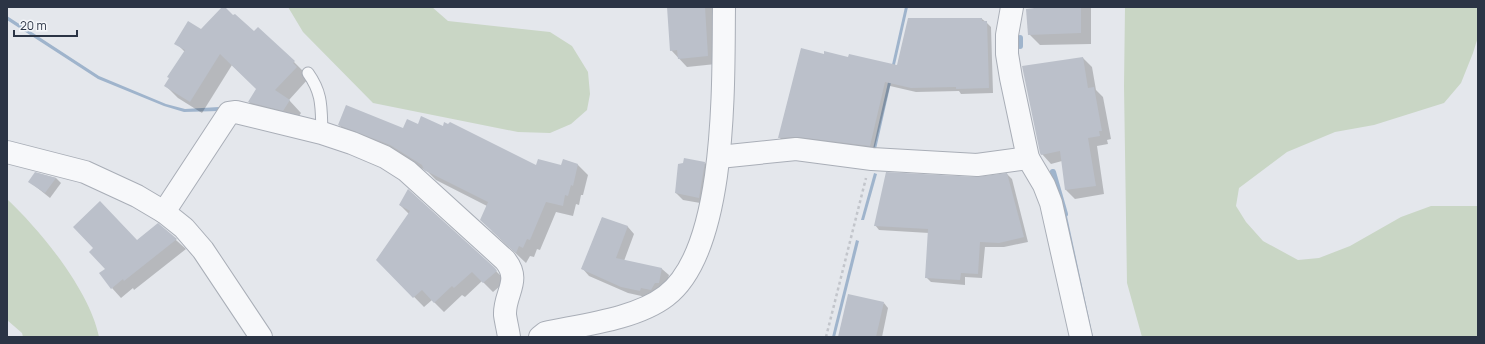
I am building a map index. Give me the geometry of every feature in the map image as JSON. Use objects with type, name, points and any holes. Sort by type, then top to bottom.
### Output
[{"type":"street","points":[[540,337],[545,333],[638,310],[666,296],[677,286],[694,261],[703,241],[719,157],[724,7]]},
{"type":"street","points":[[1012,7],[1008,35],[1008,54],[1028,158],[1044,185],[1051,203],[1081,337]]},
{"type":"street","points":[[164,212],[229,113],[236,112],[322,133],[352,143],[385,156],[406,171],[505,260],[512,274],[512,284],[505,314],[509,337]]},
{"type":"street","points":[[719,157],[796,149],[869,158],[977,165],[1028,158]]},
{"type":"street","points":[[7,152],[85,172],[137,196],[164,212],[184,228],[203,250],[261,337]]},
{"type":"lane","points":[[308,73],[317,86],[321,104],[322,133]]},
{"type":"path","points":[[826,337],[852,228],[868,171],[869,158]]},
{"type":"green space","points":[[288,7],[432,7],[448,21],[550,32],[572,46],[588,72],[590,94],[587,110],[571,124],[550,133],[518,132],[373,103],[303,32]]},
{"type":"green space","points":[[1125,7],[1478,7],[1478,37],[1473,53],[1461,83],[1444,103],[1374,125],[1335,132],[1287,152],[1239,188],[1236,206],[1246,222],[1263,241],[1298,260],[1319,258],[1350,246],[1401,217],[1431,206],[1478,206],[1478,337],[1142,337],[1127,283],[1124,86]]},
{"type":"green space","points":[[7,199],[49,245],[75,282],[94,319],[99,337],[23,337],[22,333],[7,320]]},
{"type":"water","points":[[905,7],[908,7],[876,149],[873,149]]},
{"type":"water","points":[[7,16],[99,76],[166,104],[185,109],[219,107],[219,111],[184,112],[164,106],[98,79],[7,20]]},
{"type":"water","points":[[874,173],[877,174],[864,220],[861,220]]},
{"type":"water","points":[[1065,207],[1093,337],[1090,337],[1062,208]]},
{"type":"water","points":[[856,240],[859,241],[835,337],[832,337]]},
{"type":"building","points":[[222,7],[225,7],[233,15],[235,14],[254,31],[258,27],[295,61],[293,63],[297,67],[275,90],[290,100],[283,111],[248,102],[256,89],[220,54],[190,102],[164,86],[169,78],[167,77],[185,50],[174,44],[188,21],[201,29]]},
{"type":"building","points":[[667,7],[705,7],[708,56],[678,59],[677,50],[670,51]]},
{"type":"building","points":[[1044,7],[1081,7],[1081,33],[1028,35],[1026,9]]},
{"type":"building","points":[[908,18],[982,18],[982,21],[987,21],[989,88],[911,88],[885,82],[870,146],[797,137],[778,138],[801,48],[824,54],[824,51],[848,57],[849,54],[897,65]]},
{"type":"building","points":[[1083,57],[1088,88],[1094,87],[1102,131],[1099,131],[1100,136],[1088,138],[1096,186],[1065,190],[1060,151],[1041,155],[1040,153],[1022,66]]},
{"type":"building","points":[[346,105],[403,128],[407,119],[418,124],[421,116],[443,126],[444,122],[448,124],[450,122],[536,165],[538,159],[561,165],[563,159],[578,164],[573,186],[571,185],[568,196],[565,195],[563,206],[546,202],[530,240],[527,239],[523,248],[519,246],[516,253],[480,220],[488,202],[424,170],[422,165],[390,145],[338,125]]},
{"type":"building","points":[[684,158],[705,162],[699,198],[675,193],[678,164],[683,163]]},
{"type":"building","points":[[35,172],[56,178],[45,193],[28,182]]},
{"type":"building","points":[[886,172],[976,177],[1007,173],[1024,237],[999,243],[980,242],[978,274],[961,273],[960,280],[925,278],[928,229],[874,226]]},
{"type":"building","points":[[408,189],[497,271],[483,283],[472,272],[454,288],[452,286],[434,303],[422,290],[413,298],[376,260],[410,211],[399,205]]},
{"type":"building","points":[[100,201],[137,240],[158,223],[177,239],[124,281],[123,279],[111,289],[99,273],[105,269],[89,252],[93,248],[73,227]]},
{"type":"building","points":[[602,217],[628,226],[616,258],[662,268],[659,283],[655,283],[651,290],[641,288],[640,291],[621,287],[581,269]]},
{"type":"building","points":[[848,294],[884,302],[876,337],[838,337]]},
{"type":"waterway","points":[[1020,38],[1020,46]]},
{"type":"waterway","points":[[1053,172],[1065,214]]}]
